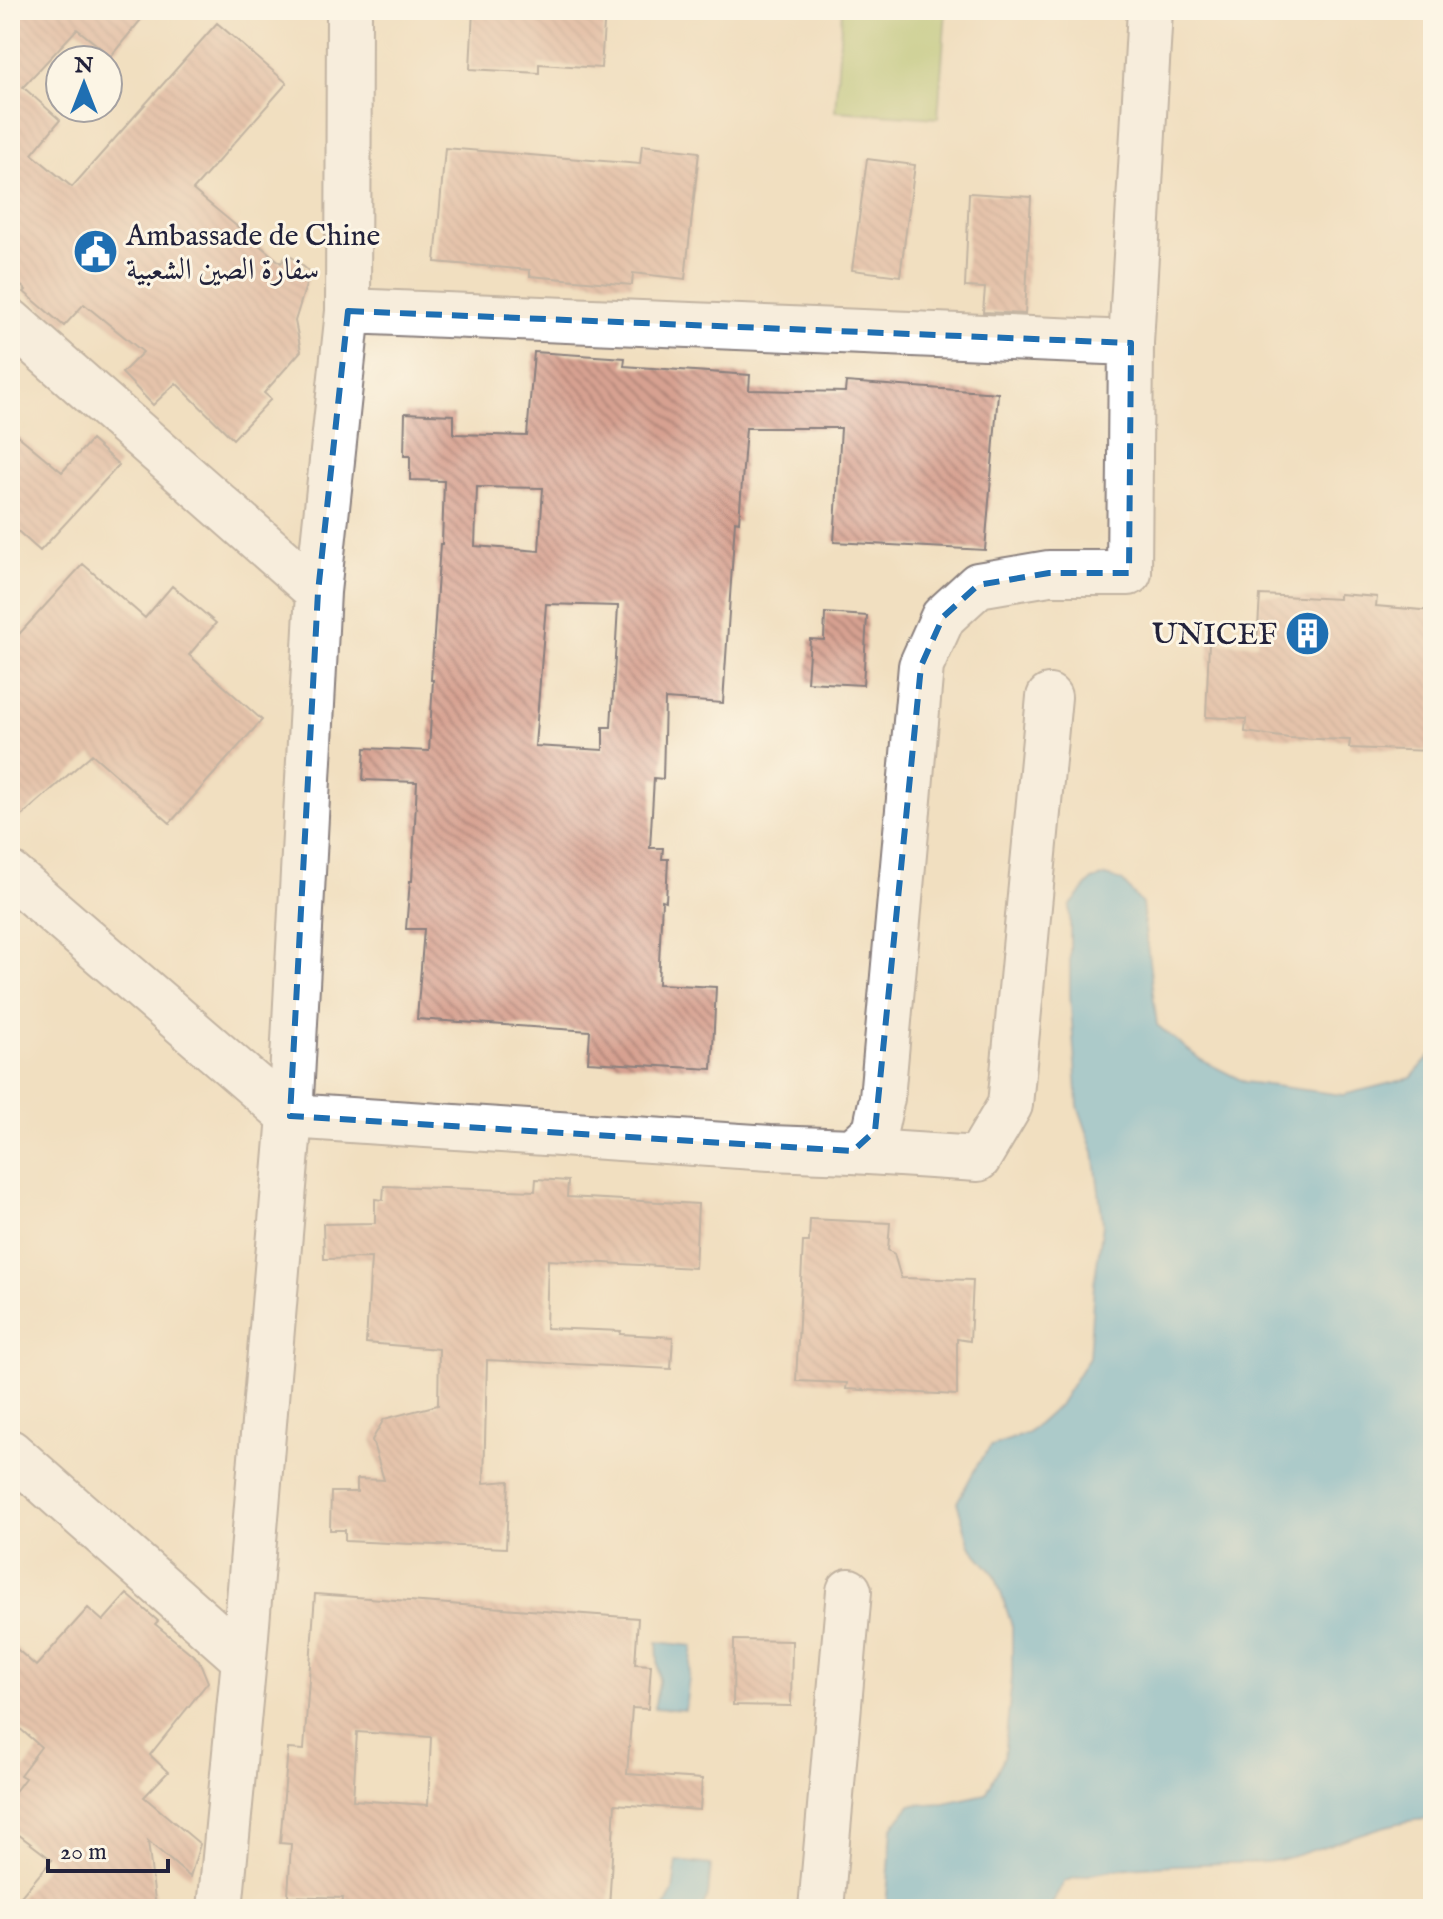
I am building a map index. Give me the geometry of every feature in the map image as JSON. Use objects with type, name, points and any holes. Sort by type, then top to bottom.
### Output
[{"type":"street","points":[[220,1909],[290,1116],[318,592],[348,311],[349,10]]},
{"type":"street","points":[[853,1151],[875,1131],[882,1098],[921,666],[943,617],[978,585],[1049,573],[1129,573],[1131,343],[1150,10]]},
{"type":"street","points":[[348,311],[1131,343]]},
{"type":"street","points":[[10,321],[318,592]]},
{"type":"street","points":[[10,874],[290,1116],[978,1159],[1010,1105],[1049,697]]},
{"type":"street","points":[[10,1452],[244,1659]]},
{"type":"street","points":[[821,1909],[849,1591]]},
{"type":"highlighted area","points":[[348,311],[1131,343],[1129,573],[1049,573],[978,585],[943,617],[921,666],[875,1131],[853,1151],[290,1116],[318,592]]},
{"type":"green space","points":[[842,10],[946,10],[938,118],[835,111]]},
{"type":"water","points":[[1106,876],[1122,881],[1142,904],[1157,1025],[1201,1060],[1245,1082],[1343,1095],[1411,1078],[1433,1053],[1433,1819],[1395,1824],[1272,1861],[1143,1867],[1085,1875],[1065,1881],[1049,1909],[886,1909],[892,1828],[910,1805],[944,1803],[986,1794],[1004,1757],[1012,1678],[1012,1626],[995,1575],[970,1546],[957,1502],[991,1446],[1028,1433],[1059,1405],[1089,1357],[1094,1284],[1103,1224],[1094,1152],[1078,1106],[1070,995],[1070,906],[1092,880]]},
{"type":"water","points":[[657,1642],[693,1646],[685,1710],[654,1708],[659,1682]]},
{"type":"water","points":[[677,1861],[711,1865],[708,1896],[702,1909],[664,1909],[673,1890]]},
{"type":"building","points":[[10,10],[149,10],[121,44],[96,44],[77,29],[63,44],[44,44],[44,64],[23,87],[44,106],[44,124],[57,124],[32,154],[72,187],[217,23],[287,83],[193,190],[281,263],[288,254],[310,272],[295,321],[301,351],[264,393],[271,399],[233,439],[176,383],[153,405],[122,373],[143,352],[84,304],[64,326],[10,276]]},
{"type":"building","points":[[473,10],[605,10],[601,68],[539,64],[539,73],[470,69]]},
{"type":"building","points":[[642,145],[699,152],[685,279],[633,273],[632,285],[530,276],[530,270],[435,262],[445,148],[640,164]]},
{"type":"building","points":[[867,159],[915,165],[900,276],[852,270]]},
{"type":"building","points":[[969,193],[1031,197],[1025,314],[983,312],[985,288],[965,287]]},
{"type":"building","points":[[534,352],[625,358],[624,366],[750,375],[749,390],[845,392],[846,382],[998,393],[985,550],[834,542],[841,428],[746,428],[739,522],[735,521],[723,703],[665,699],[663,779],[654,778],[650,848],[663,848],[662,859],[668,859],[666,901],[662,900],[658,984],[716,987],[712,1069],[588,1062],[590,1031],[417,1019],[424,929],[406,929],[412,881],[417,782],[363,780],[365,748],[429,751],[444,481],[410,480],[410,456],[404,456],[405,413],[454,415],[454,434],[527,436]],"holes":[[[477,487],[543,488],[539,551],[475,546]],[[546,604],[618,606],[611,727],[603,727],[603,750],[535,746]]]},
{"type":"building","points":[[10,429],[62,472],[91,440],[119,465],[40,551],[10,524]]},
{"type":"building","points":[[83,564],[145,618],[172,586],[216,623],[189,655],[262,720],[170,823],[92,754],[10,826],[10,644]]},
{"type":"building","points":[[1339,594],[1377,597],[1376,606],[1433,611],[1432,751],[1349,748],[1350,740],[1289,738],[1245,732],[1246,719],[1206,717],[1209,642],[1257,644],[1260,595],[1339,599]]},
{"type":"building","points":[[825,613],[867,616],[863,685],[807,682],[810,639],[824,640]]},
{"type":"building","points":[[536,1179],[568,1181],[567,1197],[698,1204],[695,1268],[548,1260],[546,1328],[673,1337],[671,1369],[487,1360],[484,1483],[509,1481],[506,1548],[345,1541],[345,1530],[330,1530],[331,1492],[357,1492],[357,1479],[384,1480],[372,1440],[384,1419],[438,1405],[439,1349],[366,1343],[371,1258],[324,1259],[323,1224],[375,1223],[375,1199],[383,1200],[384,1186],[535,1191]]},
{"type":"building","points":[[810,1219],[890,1223],[888,1250],[894,1254],[901,1278],[973,1280],[970,1341],[957,1339],[957,1395],[846,1389],[847,1383],[796,1381],[803,1242],[809,1242]]},
{"type":"building","points":[[127,1594],[158,1621],[155,1624],[199,1660],[208,1682],[150,1755],[168,1772],[144,1797],[200,1844],[190,1877],[148,1841],[156,1909],[10,1909],[52,1860],[10,1828],[10,1798],[25,1778],[20,1775],[41,1747],[10,1720],[10,1643],[36,1666],[88,1608],[103,1621]]},
{"type":"building","points":[[315,1594],[638,1618],[635,1664],[651,1665],[648,1709],[632,1708],[627,1774],[702,1779],[700,1810],[615,1804],[609,1909],[342,1909],[343,1898],[288,1896],[291,1844],[280,1843],[288,1749],[304,1750]],"holes":[[[357,1732],[431,1737],[428,1805],[353,1800]]]},
{"type":"building","points":[[734,1640],[792,1641],[791,1706],[733,1705]]},
{"type":"place","name":"Ambassade de Chine سفارة الصين الشعبية","points":[[95,252]]},
{"type":"place","name":"UNICEF","points":[[1308,634]]}]
